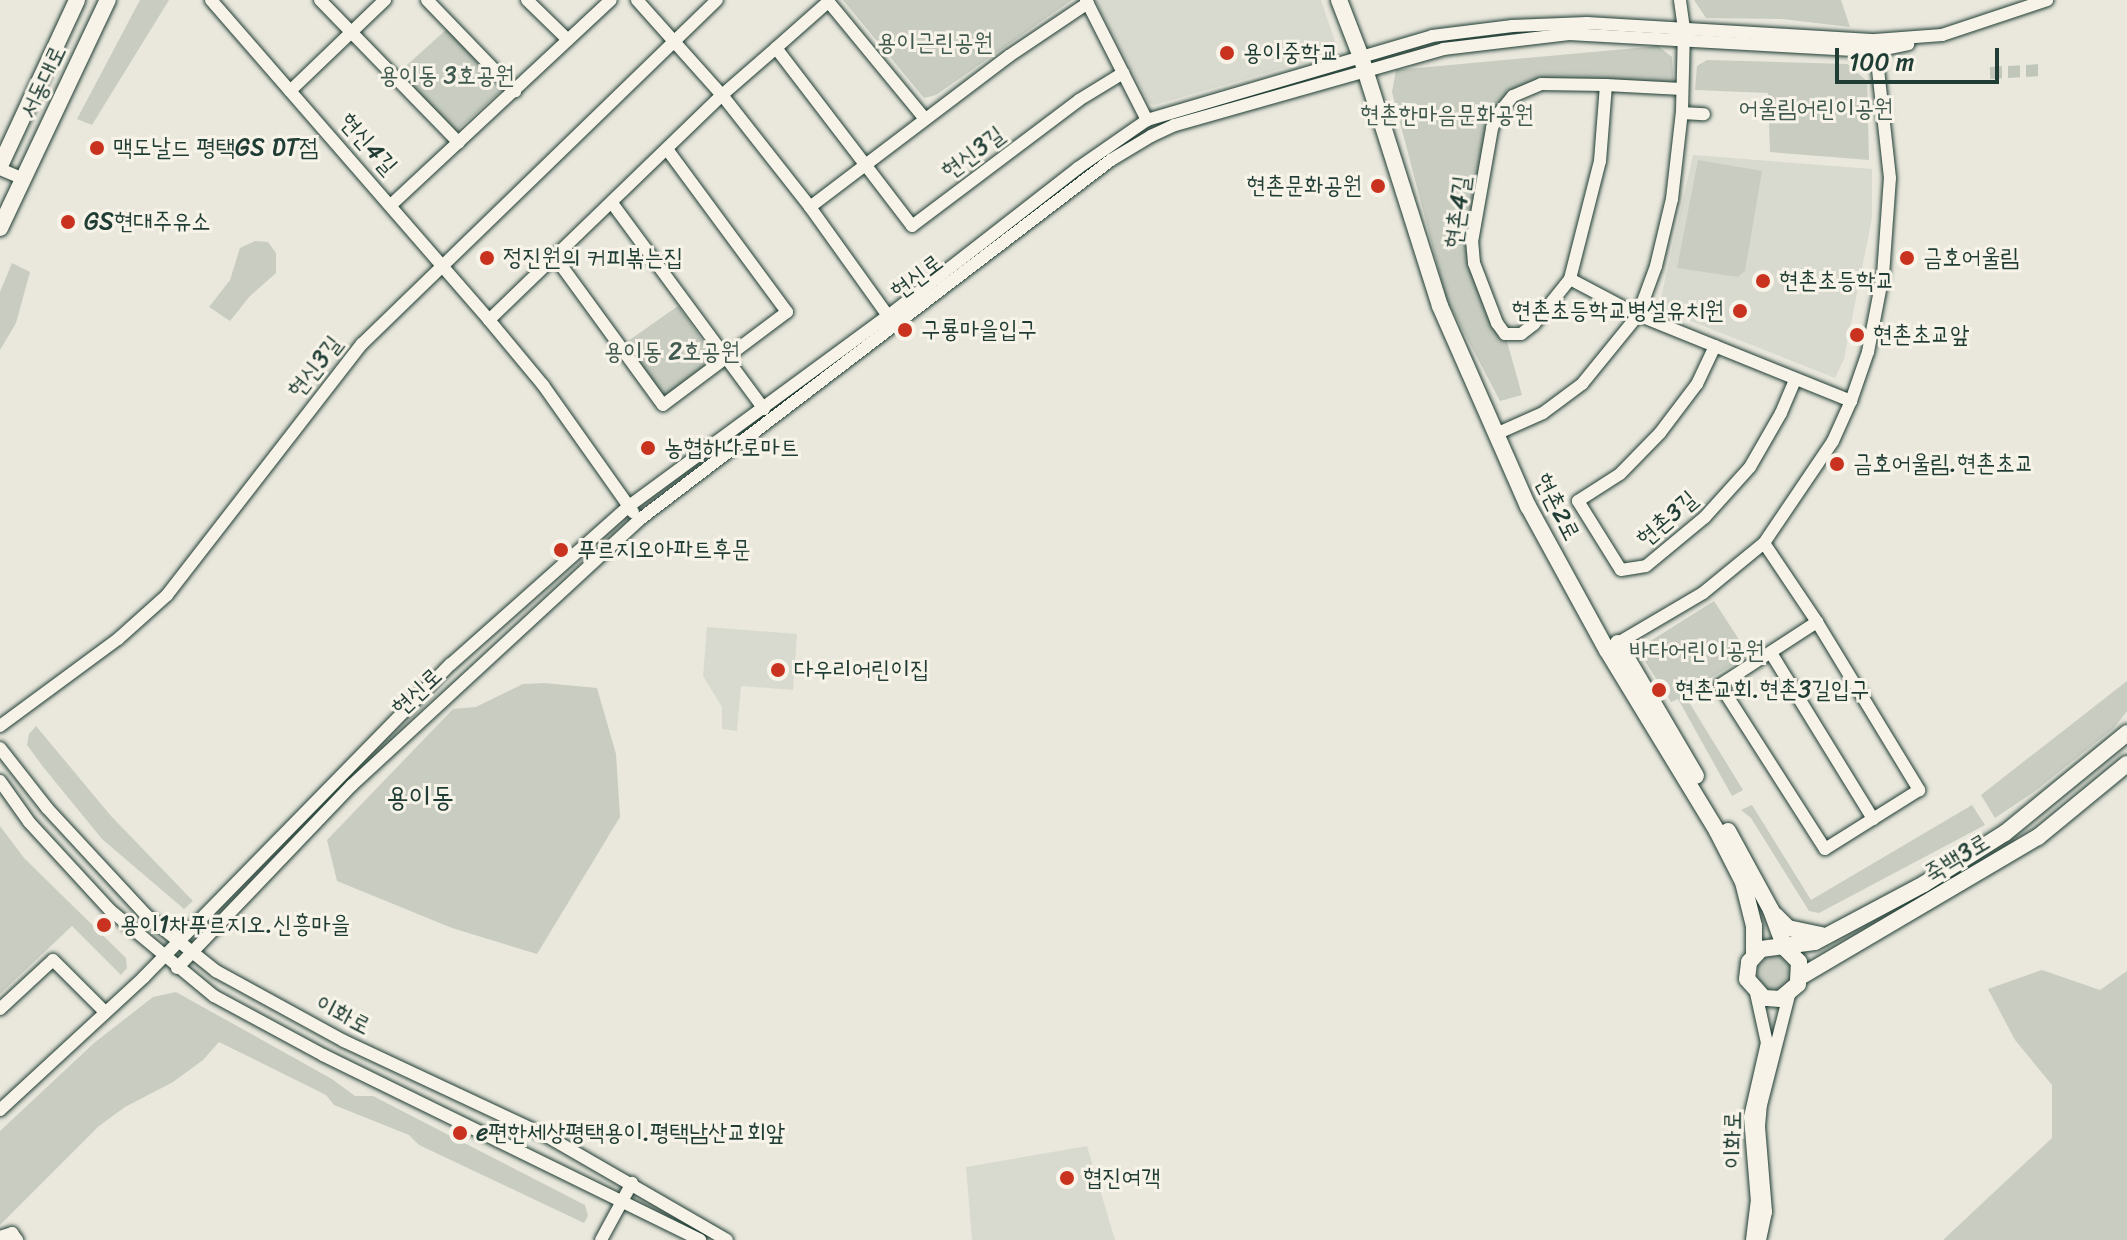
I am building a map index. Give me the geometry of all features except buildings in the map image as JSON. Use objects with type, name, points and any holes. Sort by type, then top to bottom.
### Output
[{"type":"main road","name":"서동대로","points":[[0,167],[77,0]]},
{"type":"main road","name":"서동대로","points":[[0,228],[108,0]]},
{"type":"main road","points":[[1339,0],[1363,62]]},
{"type":"main road","name":"현촌2로","points":[[1363,62],[1440,306],[1528,506],[1771,910],[1785,948]]},
{"type":"main road","name":"현촌2로","points":[[1612,647],[1743,882],[1754,926],[1754,954]]},
{"type":"main road","name":"죽백3로","points":[[1785,948],[1831,934],[2005,833],[2127,733]]},
{"type":"main road","name":"죽백3로","points":[[1800,977],[2038,837],[2127,764]]},
{"type":"main road","points":[[1771,910],[1788,928],[1815,936],[1831,934]]},
{"type":"main road","points":[[1769,946],[1785,948],[1799,962],[1800,977],[1789,995],[1772,1000],[1756,993],[1747,970],[1754,954],[1769,946]]},
{"type":"street","name":"현신4길","points":[[211,0],[392,204],[543,385],[639,520]]},
{"type":"street","points":[[320,0],[459,143]]},
{"type":"street","points":[[290,91],[385,0]]},
{"type":"street","points":[[427,0],[515,91]]},
{"type":"street","points":[[527,0],[568,40]]},
{"type":"street","points":[[392,204],[611,0]]},
{"type":"street","points":[[637,0],[722,95],[810,207],[888,316]]},
{"type":"street","name":"현신3길","points":[[0,726],[118,639],[167,595],[362,344],[717,0]]},
{"type":"street","points":[[1496,434],[1543,413],[1582,384],[1638,315],[1656,266],[1672,199],[1682,113],[1684,35],[1680,0]]},
{"type":"street","points":[[1363,62],[1432,36],[1512,26],[1587,23],[1684,35],[1876,46],[1942,35],[2047,0]]},
{"type":"street","points":[[489,320],[722,95],[827,1],[925,119]]},
{"type":"street","points":[[810,207],[1087,2],[1147,120]]},
{"type":"street","points":[[1612,647],[1703,593],[1764,543],[1826,452],[1851,401],[1868,352],[1883,275],[1890,178],[1876,46]]},
{"type":"street","name":"현신3길","points":[[776,48],[912,226],[1079,100],[1123,73]]},
{"type":"street","name":"현신로","points":[[0,1110],[163,957],[451,664],[629,506],[764,409],[1078,168],[1147,120],[1363,62]]},
{"type":"street","name":"현신로","points":[[177,968],[352,785],[639,520],[1111,160],[1175,125],[1363,62]]},
{"type":"street","name":"현촌4길","points":[[1606,85],[1600,161],[1570,279],[1534,324],[1521,334],[1505,334],[1497,323],[1474,263],[1472,242],[1492,128],[1499,113],[1513,96],[1541,84],[1606,85],[1682,89]]},
{"type":"street","points":[[1682,113],[1704,114]]},
{"type":"street","points":[[555,257],[663,405],[787,312],[667,149]]},
{"type":"street","points":[[0,167],[23,179]]},
{"type":"street","points":[[612,203],[764,409]]},
{"type":"street","points":[[1570,279],[1638,315],[1851,401]]},
{"type":"street","name":"현촌3길","points":[[1715,346],[1697,384],[1660,433],[1620,474],[1578,501],[1621,570],[1646,566],[1705,517],[1750,467],[1781,413],[1795,380]]},
{"type":"street","points":[[1764,543],[1817,622],[1919,790],[1825,849],[1720,685],[1817,622]]},
{"type":"street","points":[[1771,653],[1873,819]]},
{"type":"street","name":"이화로","points":[[0,748],[47,808],[146,915],[216,971],[269,1002],[545,1135],[727,1240]]},
{"type":"street","points":[[0,781],[29,822],[110,910],[163,957],[214,996],[323,1055],[622,1199],[700,1240]]},
{"type":"street","points":[[0,1009],[53,960],[105,1012]]},
{"type":"street","name":"이화로","points":[[1752,1240],[1757,1202],[1750,1117],[1767,1043],[1756,993]]},
{"type":"street","name":"이화로","points":[[1760,1240],[1766,1212],[1759,1126],[1761,1105],[1789,995]]},
{"type":"street","points":[[601,1240],[632,1183]]},
{"type":"street","points":[[0,1237],[12,1233],[17,1240]]},
{"type":"shaded area","name":"용이중학교","points":[[1095,0],[1321,0],[1336,44],[1330,55],[1154,105],[1149,103]]},
{"type":"shaded area","name":"현촌초등학교","points":[[1693,155],[1872,169],[1872,218],[1844,359],[1835,378],[1663,310],[1660,302]]},
{"type":"shaded area","points":[[707,627],[797,634],[793,690],[741,686],[737,731],[722,729],[722,707],[703,676]]},
{"type":"shaded area","points":[[1087,1146],[1115,1240],[972,1240],[966,1167]]},
{"type":"green space","points":[[140,0],[169,0],[92,125],[77,119]]},
{"type":"green space","name":"용이근린공원","points":[[843,0],[1072,0],[936,95],[924,98]]},
{"type":"green space","points":[[1694,0],[1841,0],[1850,27],[1782,19],[1706,18]]},
{"type":"green space","name":"용이동 3호공원","points":[[448,28],[503,89],[454,133],[399,72]]},
{"type":"green space","name":"현촌한마음문화공원","points":[[1658,46],[1672,57],[1674,88],[1541,84],[1500,111],[1472,242],[1505,334],[1522,395],[1500,401],[1446,298],[1392,92],[1396,70]]},
{"type":"green space","name":"어울림어린이공원","points":[[1707,60],[1847,64],[1867,81],[1869,160],[1770,152],[1768,93],[1695,90],[1697,66]]},
{"type":"green space","points":[[1698,160],[1762,171],[1745,271],[1738,277],[1677,268]]},
{"type":"green space","points":[[255,241],[268,242],[276,253],[276,273],[250,296],[230,321],[209,307],[230,280],[240,248]]},
{"type":"green space","points":[[12,263],[30,272],[16,323],[0,350],[0,292]]},
{"type":"green space","name":"용이동 2호공원","points":[[678,306],[716,360],[663,397],[626,343]]},
{"type":"green space","name":"바다어린이공원","points":[[1714,601],[1749,655],[1684,694],[1743,790],[1732,796],[1678,699],[1671,702],[1643,658],[1644,645]]},
{"type":"green space","points":[[2127,681],[2127,711],[2114,728],[2034,792],[1995,818],[1981,795]]},
{"type":"green space","points":[[523,684],[597,688],[616,754],[620,817],[537,954],[452,928],[337,881],[327,840],[453,709],[476,707]]},
{"type":"green space","points":[[36,726],[111,816],[193,901],[184,909],[102,839],[44,768],[27,745],[29,734]]},
{"type":"green space","points":[[1752,805],[1811,900],[1972,805],[1985,825],[1819,913],[1809,911],[1751,818],[1741,810]]},
{"type":"green space","points":[[0,826],[24,858],[126,958],[127,968],[121,975],[72,926],[0,994]]},
{"type":"green space","points":[[1774,956],[1786,961],[1791,973],[1786,985],[1774,990],[1762,985],[1757,973],[1762,961]]},
{"type":"green space","points":[[2042,970],[2100,990],[2127,971],[2127,1240],[1943,1240],[2052,1138],[2052,1085],[2015,1040],[1988,989]]},
{"type":"green space","points":[[176,992],[332,1079],[355,1096],[373,1096],[585,1205],[588,1216],[584,1223],[419,1145],[409,1135],[334,1105],[326,1095],[219,1042],[203,1060],[173,1082],[125,1107],[99,1126],[0,1225],[0,1131],[94,1043],[153,997]]},
{"type":"tunnel","points":[[1990,73],[2040,70]]},
{"type":"place","name":"용이중학교","points":[[1227,53]]},
{"type":"place","name":"맥도날드 평택GS DT점","points":[[97,148]]},
{"type":"place","name":"현촌문화공원","points":[[1378,186]]},
{"type":"place","name":"GS현대주유소","points":[[68,222]]},
{"type":"place","name":"정진원의 커피볶는집","points":[[487,258]]},
{"type":"place","name":"금호어울림","points":[[1907,258]]},
{"type":"place","name":"현촌초등학교","points":[[1763,281]]},
{"type":"place","name":"현촌초등학교병설유치원","points":[[1740,311]]},
{"type":"place","name":"구룡마을입구","points":[[905,330]]},
{"type":"place","name":"현촌초교앞","points":[[1857,335]]},
{"type":"place","name":"농협하나로마트","points":[[648,448]]},
{"type":"place","name":"금호어울림.현촌초교","points":[[1837,464]]},
{"type":"place","name":"푸르지오아파트후문","points":[[561,550]]},
{"type":"place","name":"다우리어린이집","points":[[778,670]]},
{"type":"place","name":"현촌교회.현촌3길입구","points":[[1659,690]]},
{"type":"place","name":"용이1차푸르지오.신흥마을","points":[[104,925]]},
{"type":"place","name":"e편한세상평택용이.평택남산교회앞","points":[[460,1133]]},
{"type":"place","name":"협진여객","points":[[1067,1178]]},
{"type":"district","name":"용이동","points":[[420,797]]}]
